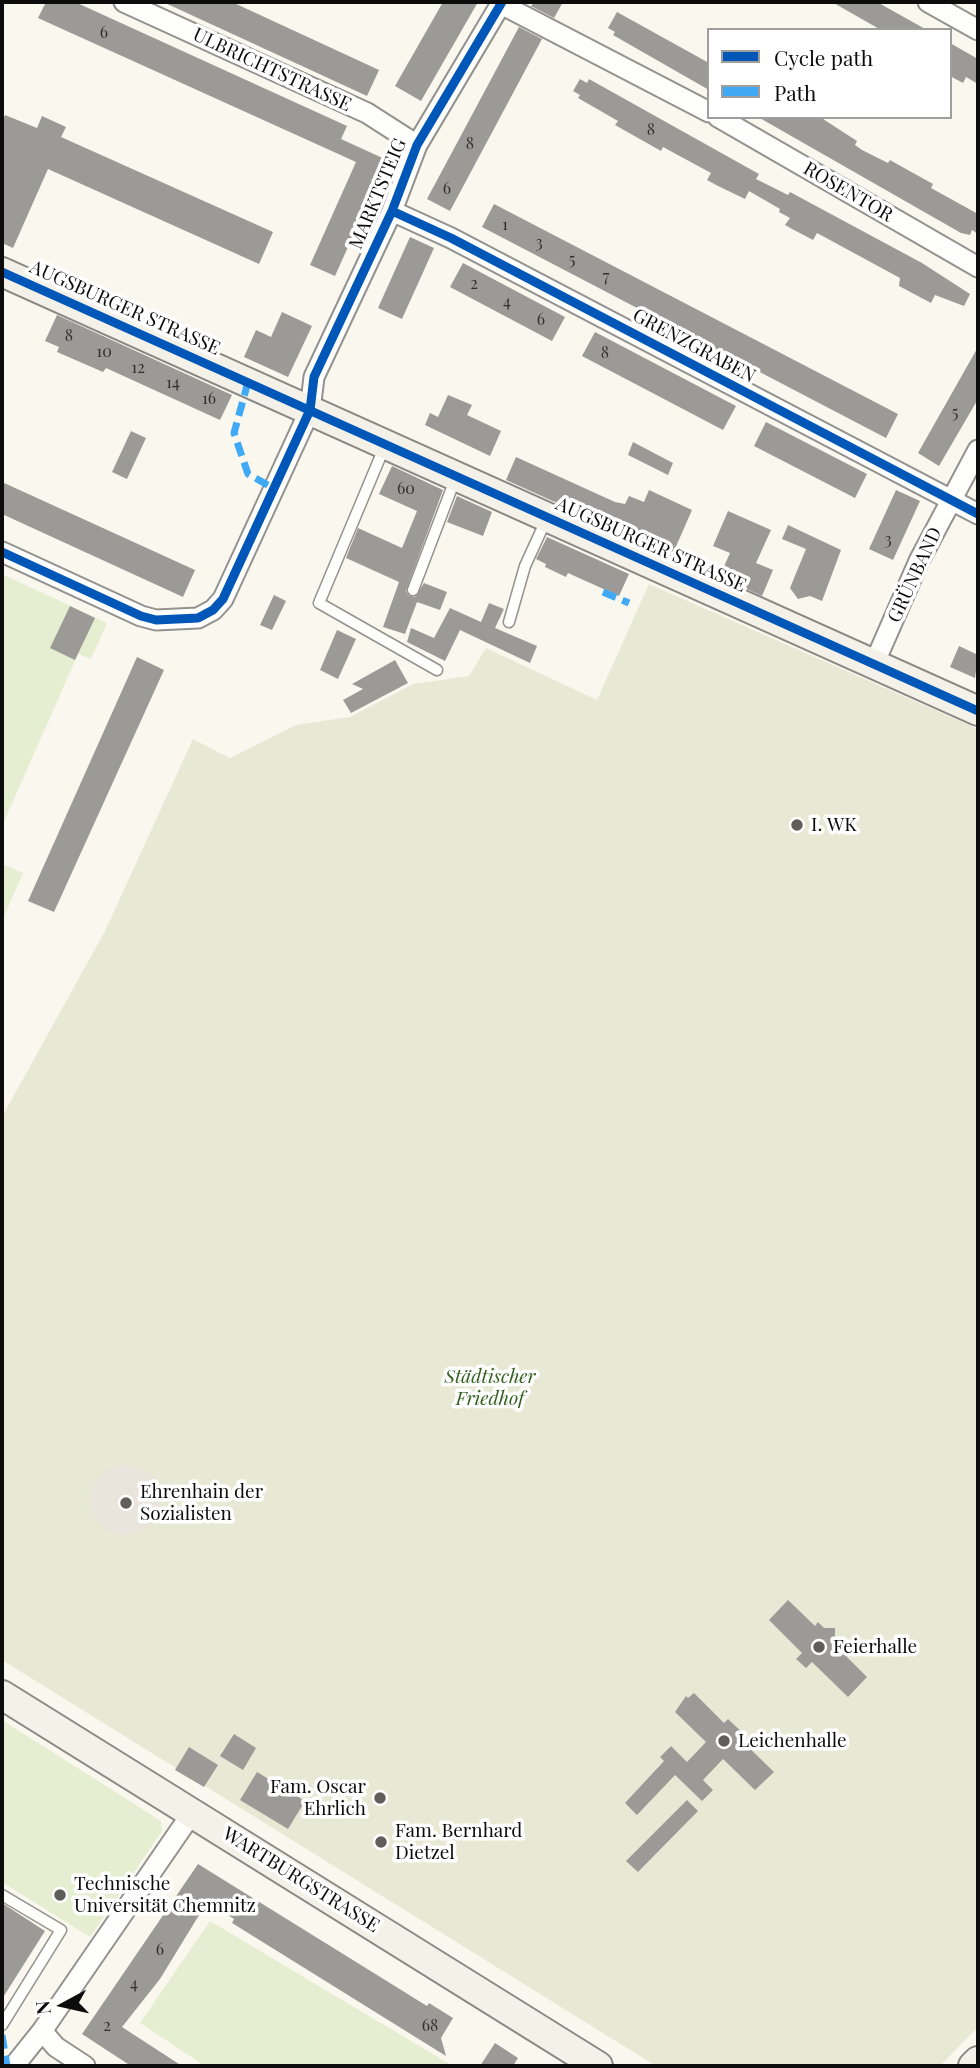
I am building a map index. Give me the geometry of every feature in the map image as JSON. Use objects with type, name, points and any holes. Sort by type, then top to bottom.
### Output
[{"type":"street","name":"ULBRICHTSTRASSE","points":[[124,2],[367,113],[416,145]]},
{"type":"street","points":[[928,2],[978,30]]},
{"type":"street","name":"MARKTSTEIG","points":[[310,410],[314,377],[392,211],[416,145],[502,3]]},
{"type":"street","points":[[502,3],[707,111]]},
{"type":"street","name":"ROSENTOR","points":[[721,119],[978,267]]},
{"type":"street","name":"GRENZGRABEN","points":[[392,211],[451,238],[978,514]]},
{"type":"street","name":"AUGSBURGER STRASSE","points":[[2,272],[978,711]]},
{"type":"street","points":[[2,552],[141,617],[156,620],[198,618],[213,610],[223,599],[310,410]]},
{"type":"street","name":"GRÜNBAND","points":[[874,664],[919,561],[978,450]]},
{"type":"street","name":"WARTBURGSTRASSE","points":[[2,1695],[598,2066]]},
{"type":"street","points":[[14,2066],[42,2031],[191,1813]]},
{"type":"street","points":[[42,2031],[56,2047],[85,2066]]},
{"type":"street","points":[[973,2066],[978,2062]]},
{"type":"lane","points":[[386,444],[319,603],[437,670]]},
{"type":"lane","points":[[413,590],[456,477]]},
{"type":"lane","points":[[509,622],[524,566],[547,517]]},
{"type":"lane","points":[[2,1895],[61,1930],[2,2025]]},
{"type":"green space","points":[[2,574],[107,623],[91,659],[78,654],[2,826]]},
{"type":"green space","name":"Städtischer Friedhof","points":[[649,584],[978,729],[978,2027],[940,2066],[656,2066],[2,1660],[2,1117],[105,931],[193,739],[230,758],[296,725],[350,717],[413,684],[469,676],[486,648],[597,700]]},
{"type":"green space","points":[[2,864],[23,873],[2,921]]},
{"type":"green space","name":"Technische Universität Chemnitz","points":[[2,1720],[161,1821],[162,1831],[90,1937],[2,1882]]},
{"type":"green space","points":[[210,1921],[453,2066],[205,2066],[140,2023]]},
{"type":"shaded area","name":"Ehrenhain der Sozialisten","points":[[126,1465],[151,1475],[161,1500],[151,1525],[126,1535],[101,1525],[91,1500],[101,1475]]},
{"type":"building","points":[[46,2],[75,2],[347,126],[341,139],[387,160],[335,276],[310,265],[356,162],[38,18]]},
{"type":"building","points":[[163,2],[232,2],[379,70],[367,96]]},
{"type":"building","points":[[443,2],[478,2],[421,101],[395,86]]},
{"type":"building","points":[[534,2],[563,2],[554,18],[531,6]]},
{"type":"building","points":[[832,2],[877,2],[923,28],[878,28]]},
{"type":"building","points":[[617,12],[707,62],[707,89],[613,35],[615,32],[608,28]]},
{"type":"building","points":[[519,27],[542,39],[450,211],[427,199]]},
{"type":"building","points":[[952,44],[978,59],[978,84],[966,77],[963,83],[952,77]]},
{"type":"building","points":[[580,79],[587,83],[589,79],[759,174],[756,179],[788,195],[790,192],[922,263],[970,294],[964,306],[935,295],[931,303],[899,286],[900,278],[817,233],[813,240],[785,225],[790,218],[749,191],[745,199],[707,180],[711,173],[663,147],[661,151],[615,125],[618,121],[578,98],[580,95],[573,91]]},
{"type":"building","points":[[5,115],[37,128],[42,116],[66,127],[61,137],[273,232],[259,264],[48,169],[13,248],[2,243],[2,123]]},
{"type":"building","points":[[762,119],[823,119],[857,141],[855,145],[862,150],[888,163],[890,160],[933,184],[931,188],[978,214],[978,234],[972,230],[970,235],[961,233]]},
{"type":"building","points":[[494,204],[898,414],[886,438],[482,227]]},
{"type":"building","points":[[410,237],[434,248],[402,319],[378,308]]},
{"type":"building","points":[[463,263],[565,317],[552,341],[450,287]]},
{"type":"building","points":[[282,312],[312,326],[288,377],[244,357],[256,330],[271,337]]},
{"type":"building","points":[[57,315],[232,395],[220,420],[106,368],[103,372],[57,352],[59,347],[45,341]]},
{"type":"building","points":[[595,332],[736,406],[723,430],[582,356]]},
{"type":"building","points":[[978,347],[978,399],[939,466],[918,453]]},
{"type":"building","points":[[448,395],[472,405],[467,415],[501,431],[490,456],[425,425],[430,413],[438,417]]},
{"type":"building","points":[[766,422],[867,474],[855,498],[754,446]]},
{"type":"building","points":[[131,431],[146,438],[127,479],[112,472]]},
{"type":"building","points":[[633,442],[673,463],[668,475],[628,455]]},
{"type":"building","points":[[516,457],[615,502],[625,504],[629,496],[644,502],[649,490],[692,510],[674,551],[668,553],[506,480]]},
{"type":"building","points":[[392,466],[443,490],[406,591],[408,595],[415,597],[424,583],[447,592],[440,610],[417,602],[405,634],[383,627],[399,582],[346,558],[358,528],[402,548],[417,511],[379,494]]},
{"type":"building","points":[[2,482],[195,570],[183,597],[2,514]]},
{"type":"building","points":[[896,490],[920,501],[893,560],[869,549]]},
{"type":"building","points":[[457,496],[492,512],[483,536],[447,522]]},
{"type":"building","points":[[728,511],[771,530],[756,563],[773,570],[762,596],[723,578],[721,573],[730,553],[713,546]]},
{"type":"building","points":[[788,525],[841,550],[822,601],[810,596],[798,599],[790,588],[806,549],[782,539]]},
{"type":"building","points":[[547,537],[629,574],[619,596],[568,573],[566,577],[545,567],[546,564],[536,559]]},
{"type":"building","points":[[274,595],[286,601],[272,630],[260,625]]},
{"type":"building","points":[[489,603],[504,609],[495,628],[537,646],[530,663],[460,630],[445,661],[407,642],[411,628],[434,638],[450,608],[481,622]]},
{"type":"building","points":[[70,606],[95,618],[75,660],[50,648]]},
{"type":"building","points":[[337,630],[356,639],[338,679],[320,670]]},
{"type":"building","points":[[959,646],[978,655],[975,678],[950,667]]},
{"type":"building","points":[[137,657],[164,670],[54,912],[28,901]]},
{"type":"building","points":[[395,660],[408,683],[351,713],[343,700],[363,689],[352,684]]},
{"type":"building","name":"Feierhalle","points":[[788,1600],[815,1626],[818,1622],[824,1628],[835,1628],[835,1639],[842,1646],[839,1649],[867,1677],[848,1697],[812,1662],[806,1668],[796,1659],[802,1653],[769,1620]]},
{"type":"building","points":[[694,1693],[724,1723],[728,1719],[745,1735],[741,1740],[774,1772],[755,1790],[723,1759],[703,1780],[713,1790],[702,1801],[675,1775],[637,1815],[625,1803],[664,1761],[660,1757],[671,1746],[687,1762],[706,1742],[675,1712],[686,1696],[688,1698]]},
{"type":"building","points":[[234,1734],[256,1748],[243,1770],[220,1756]]},
{"type":"building","points":[[189,1747],[218,1765],[204,1787],[175,1770]]},
{"type":"building","points":[[257,1772],[305,1801],[288,1829],[240,1800]]},
{"type":"building","points":[[687,1800],[698,1811],[638,1872],[626,1861]]},
{"type":"building","points":[[198,1864],[427,2006],[429,2003],[453,2018],[441,2038],[446,2056],[232,1923],[234,1919],[207,1902],[160,1979],[122,2027],[182,2066],[131,2066],[82,2034]]},
{"type":"building","points":[[2,1903],[45,1931],[2,1999]]},
{"type":"building","points":[[495,2043],[518,2058],[513,2066],[480,2066]]},
{"type":"marked path","points":[[248,382],[234,433],[248,474],[273,488]]},
{"type":"marked path","points":[[603,592],[629,603]]},
{"type":"marked path","points":[[2,2035],[7,2066]]},
{"type":"cycle path","points":[[2,552],[141,616],[156,620],[198,618],[213,610],[223,599],[310,410],[314,377],[392,211],[417,145],[502,2]]},
{"type":"cycle path","points":[[392,211],[451,238],[978,514]]},
{"type":"cycle path","points":[[2,272],[978,711]]},
{"type":"place","name":"I. WK","points":[[797,825]]},
{"type":"place","name":"Ehrenhain der Sozialisten","points":[[126,1503]]},
{"type":"place","name":"Feierhalle","points":[[819,1647]]},
{"type":"place","name":"Leichenhalle","points":[[724,1741]]},
{"type":"place","name":"Fam. Oscar Ehrlich","points":[[380,1798]]},
{"type":"place","name":"Fam. Bernhard Dietzel","points":[[381,1842]]},
{"type":"place","name":"Technische Universität Chemnitz","points":[[60,1895]]}]
